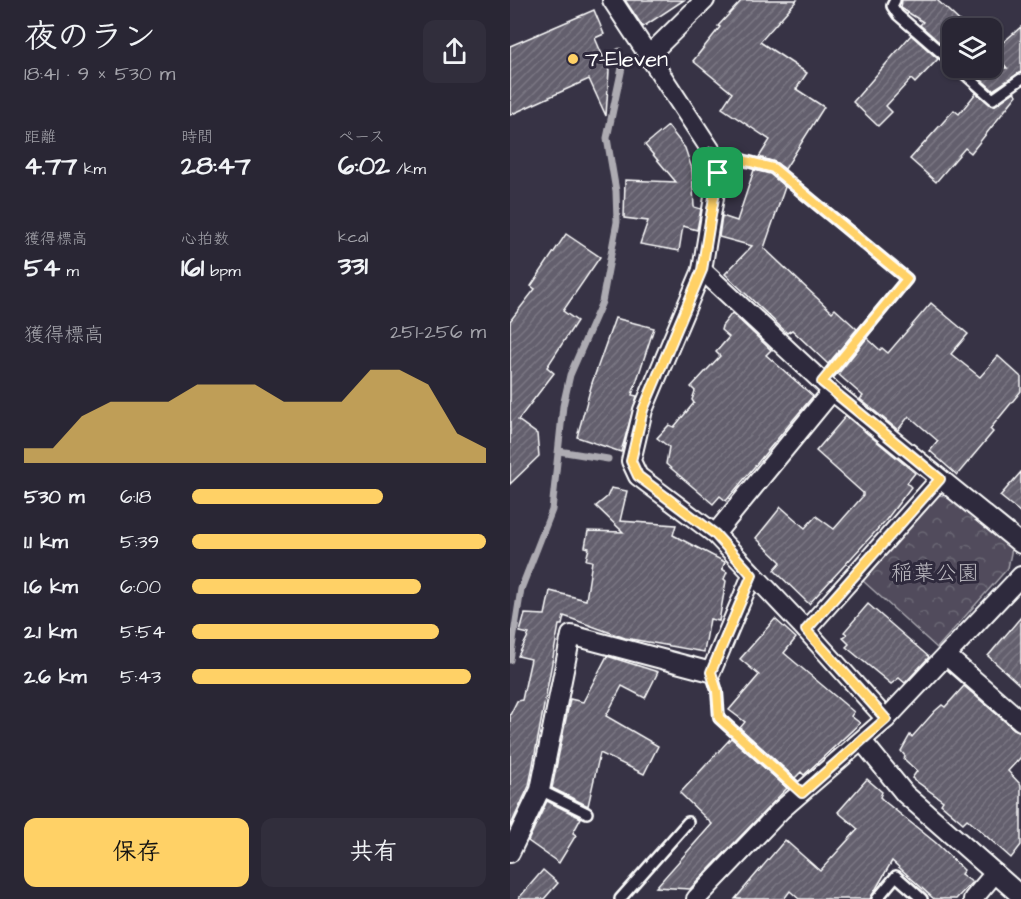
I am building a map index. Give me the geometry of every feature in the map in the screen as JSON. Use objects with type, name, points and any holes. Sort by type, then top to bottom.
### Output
[{"type":"street","points":[[612,0],[647,57],[712,152],[718,173],[702,270],[643,410],[631,461],[638,476],[715,534],[886,719]]},
{"type":"street","points":[[647,57],[705,0]]},
{"type":"street","points":[[702,270],[827,386],[1020,541]]},
{"type":"street","points":[[715,534],[827,386]]},
{"type":"street","points":[[806,630],[940,479]]},
{"type":"street","points":[[510,853],[540,790],[571,635],[711,672],[752,575]]},
{"type":"street","points":[[696,899],[781,810],[886,719],[948,657],[1021,576]]},
{"type":"street","points":[[948,657],[1021,721]]},
{"type":"street","points":[[862,741],[905,794],[1021,896]]},
{"type":"street","points":[[973,899],[995,873]]},
{"type":"lane","points":[[895,0],[892,6],[898,15],[942,53]]},
{"type":"lane","points":[[969,78],[993,99],[1021,79]]},
{"type":"lane","points":[[712,152],[773,168],[907,279],[827,386]]},
{"type":"lane","points":[[711,672],[717,691],[719,718],[802,793]]},
{"type":"lane","points":[[540,790],[587,813]]},
{"type":"lane","points":[[620,899],[688,822]]},
{"type":"lane","points":[[877,899],[896,876],[922,899]]},
{"type":"green space","name":"稲葉公園","points":[[937,495],[949,496],[1012,548],[1008,568],[937,648],[862,580]]},
{"type":"building","points":[[625,0],[684,0],[643,27]]},
{"type":"building","points":[[742,0],[797,0],[760,42],[807,73],[796,89],[824,107],[785,169],[775,162],[759,157],[770,140],[722,108],[732,93],[693,61],[720,27],[718,26]]},
{"type":"building","points":[[902,0],[937,0],[956,18],[942,18],[942,45],[920,25],[923,22],[901,8]]},
{"type":"building","points":[[594,10],[604,34],[595,38],[609,71],[606,116],[589,79],[510,115],[510,46]]},
{"type":"building","points":[[1021,27],[1021,72],[993,90],[979,78],[1002,78],[1002,68],[1007,68],[1002,62],[1002,43]]},
{"type":"building","points":[[911,35],[938,59],[915,83],[911,79],[886,106],[892,112],[878,126],[853,102]]},
{"type":"building","points":[[1014,92],[1017,95],[971,153],[965,148],[936,182],[910,159],[954,110],[959,114],[976,93],[994,106]]},
{"type":"building","points":[[668,126],[685,148],[692,169],[694,207],[701,209],[697,230],[683,226],[679,251],[640,244],[648,221],[624,218],[625,180],[676,182],[645,145]]},
{"type":"building","points":[[754,170],[770,174],[785,187],[764,248],[832,312],[835,309],[857,329],[828,364],[792,330],[787,333],[725,274],[752,246],[719,237],[722,216],[737,221]]},
{"type":"building","points":[[566,234],[600,257],[563,311],[577,321],[547,367],[554,373],[518,420],[537,434],[539,456],[510,484],[510,321],[535,289],[531,286]]},
{"type":"building","points":[[931,303],[968,334],[951,354],[980,377],[998,356],[1021,377],[1021,391],[990,429],[993,432],[957,475],[930,451],[938,441],[909,416],[898,430],[860,399],[863,396],[838,374],[867,338],[880,350],[882,348],[888,353]]},
{"type":"building","points":[[732,313],[771,350],[766,355],[813,396],[726,501],[720,496],[713,504],[666,464],[669,447],[657,438],[669,425],[674,427],[694,403],[692,400],[695,391],[691,387],[720,356],[716,352],[729,337],[721,330],[722,326]]},
{"type":"building","points":[[615,318],[654,328],[632,395],[637,396],[621,452],[577,437],[592,383]]},
{"type":"building","points":[[846,416],[915,473],[907,483],[911,487],[886,520],[809,604],[774,570],[781,562],[756,538],[781,507],[805,528],[816,516],[834,529],[863,496],[863,493],[816,451]]},
{"type":"building","points":[[1021,472],[1021,513],[1000,496]]},
{"type":"building","points":[[611,488],[627,491],[620,521],[676,525],[673,535],[725,562],[722,569],[727,572],[724,579],[726,581],[719,621],[710,619],[704,652],[625,638],[564,616],[562,625],[559,625],[529,786],[510,827],[510,715],[517,701],[522,700],[531,659],[518,656],[529,634],[520,632],[525,614],[545,615],[550,591],[586,600],[592,561],[586,560],[589,548],[585,547],[588,531],[623,532],[596,506],[607,497]]},
{"type":"building","points":[[868,604],[929,657],[905,683],[899,678],[891,684],[846,647],[849,644],[843,638],[847,634],[844,632]]},
{"type":"building","points":[[1021,617],[1021,686],[988,656]]},
{"type":"building","points":[[775,619],[796,638],[784,653],[854,712],[851,716],[860,723],[804,775],[801,772],[795,778],[740,728],[745,722],[729,710],[759,675],[740,659]]},
{"type":"building","points":[[607,656],[658,672],[645,698],[622,686],[606,716],[658,746],[644,774],[600,753],[588,806],[552,788],[570,699],[583,702]]},
{"type":"building","points":[[964,686],[1014,729],[1021,732],[1021,757],[1008,771],[1021,785],[1021,845],[1011,858],[967,819],[963,823],[941,804],[943,801],[912,778],[917,771],[904,759],[905,756],[901,751],[910,735],[912,737],[935,711],[942,705],[945,707]]},
{"type":"building","points":[[731,738],[787,788],[690,889],[656,887],[712,824],[680,793]]},
{"type":"building","points":[[867,779],[882,792],[880,797],[884,801],[936,843],[964,870],[961,874],[972,882],[956,899],[934,899],[892,861],[870,899],[799,899],[790,891],[784,899],[735,899],[785,840],[820,871],[858,829],[838,812]]},
{"type":"building","points":[[547,801],[581,818],[573,833],[576,835],[559,863],[528,841]]},
{"type":"building","points":[[543,870],[558,883],[544,899],[518,899]]},
{"type":"waterway","points":[[510,660],[521,589],[552,510],[563,406],[570,375],[602,302],[617,222],[616,191],[607,138],[623,63],[619,51]]},
{"type":"waterway","points":[[559,451],[608,459]]},
{"type":"place","name":"7-Eleven","points":[[573,59]]},
{"type":"route","points":[[712,152],[773,168],[907,279],[822,382],[940,479],[806,630],[886,719],[802,793],[719,718],[717,691],[711,672],[752,575],[715,534],[638,476],[631,461],[643,410],[702,270],[718,173],[712,152]]}]
